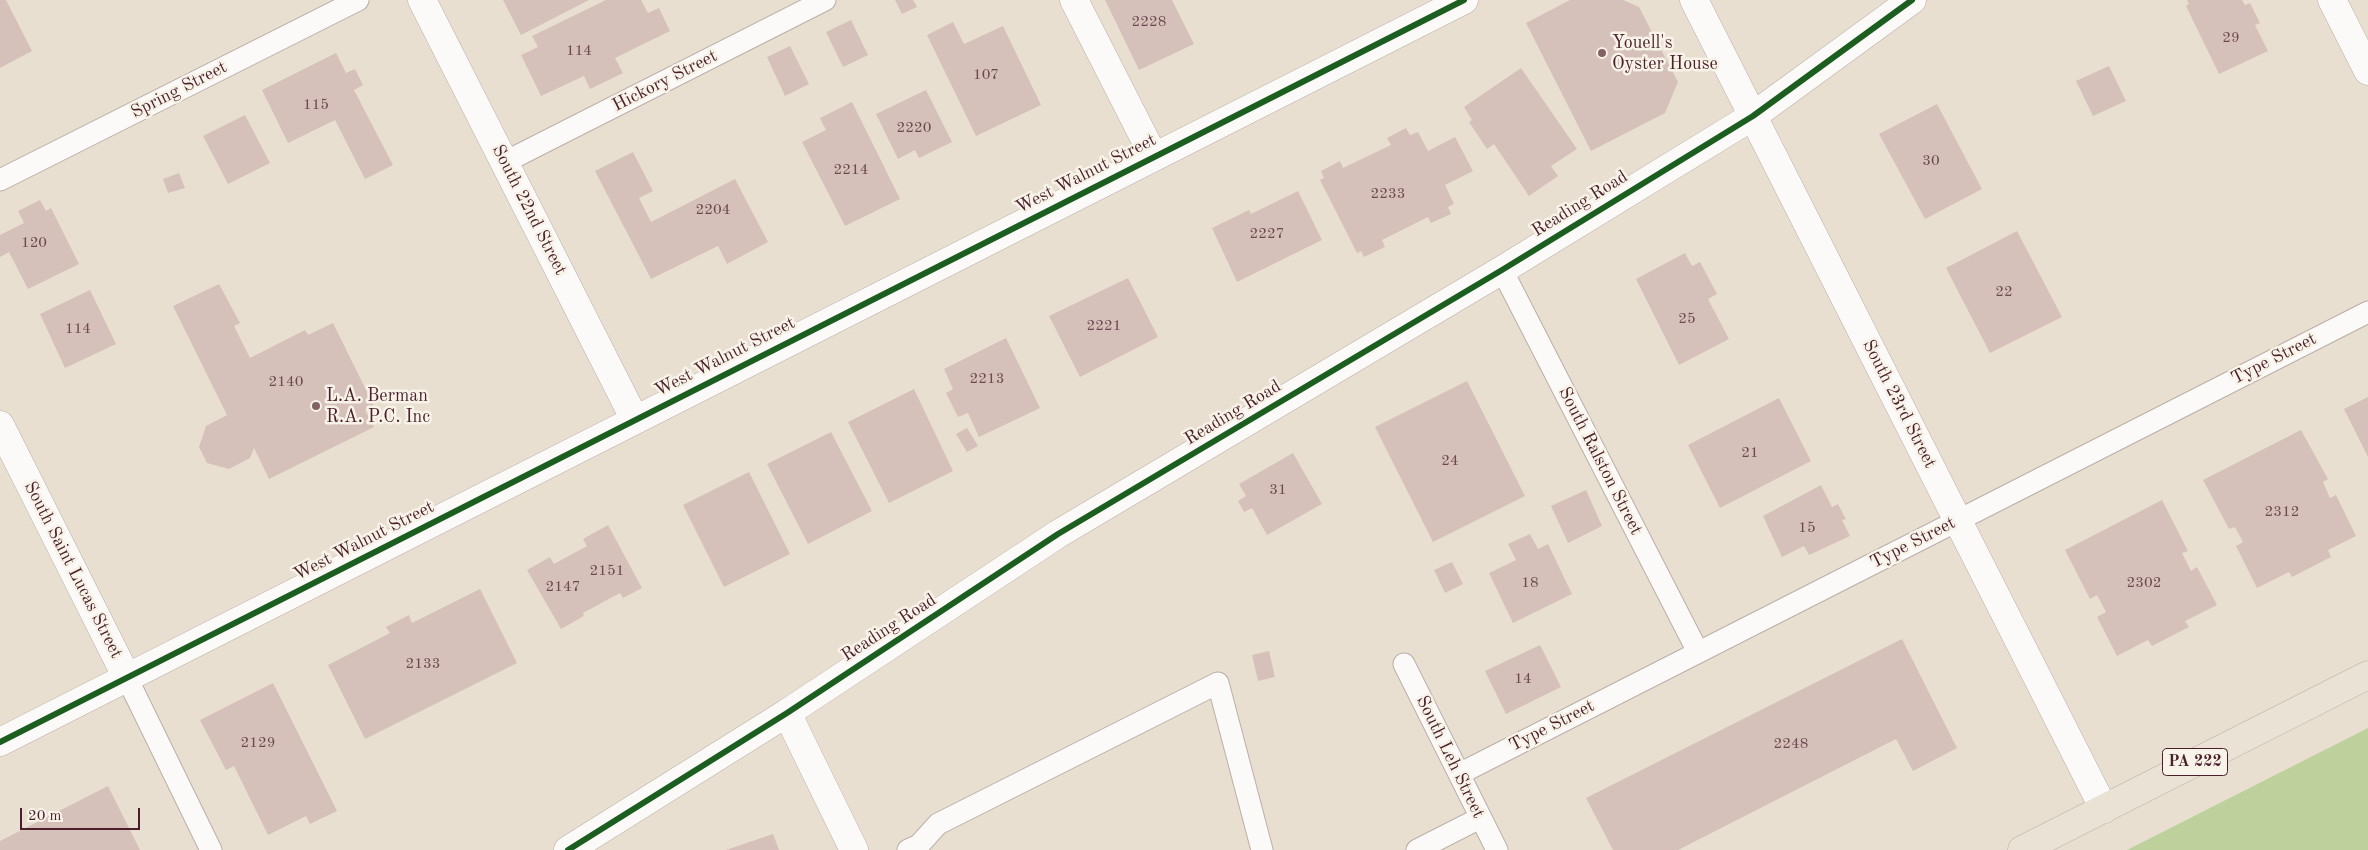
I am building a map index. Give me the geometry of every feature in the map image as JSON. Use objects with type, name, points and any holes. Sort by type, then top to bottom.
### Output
[{"type":"main road","name":"PA 222","points":[[2022,850],[2368,675]]},
{"type":"street","name":"South 22nd Street","points":[[422,0],[635,420]]},
{"type":"street","points":[[1074,0],[1154,157]]},
{"type":"street","name":"West Walnut Street","points":[[0,742],[1464,0]]},
{"type":"street","name":"South 23rd Street","points":[[1694,0],[2104,809]]},
{"type":"street","name":"Reading Road","points":[[568,850],[787,713],[1058,534],[1502,270],[1753,116],[1912,0]]},
{"type":"street","points":[[2332,0],[2368,71]]},
{"type":"street","name":"South Saint Lucas Street","points":[[0,425],[127,678]]},
{"type":"street","points":[[787,713],[854,850]]},
{"type":"lane","name":"Spring Street","points":[[0,180],[358,0]]},
{"type":"lane","name":"Hickory Street","points":[[505,162],[825,0]]},
{"type":"lane","name":"South Ralston Street","points":[[1502,270],[1698,652]]},
{"type":"lane","name":"Type Street","points":[[1459,774],[2368,312]]},
{"type":"lane","name":"South Leh Street","points":[[1404,664],[1496,850]]},
{"type":"lane","name":"South Saint Lucas Street","points":[[127,678],[210,850]]},
{"type":"lane","points":[[908,850],[919,845],[938,824],[1218,683],[1262,850]]},
{"type":"lane","points":[[1417,850],[1480,818]]},
{"type":"green space","points":[[2368,728],[2368,850],[2127,850]]},
{"type":"building","points":[[0,0],[6,0],[32,51],[0,68]]},
{"type":"building","points":[[503,0],[589,0],[521,35]]},
{"type":"building","points":[[606,0],[641,0],[648,13],[659,8],[670,31],[615,58],[623,73],[590,89],[584,76],[541,96],[521,55],[538,47],[532,36]]},
{"type":"building","points":[[895,0],[913,0],[917,7],[902,14]]},
{"type":"building","points":[[1105,0],[1172,0],[1194,44],[1139,70]]},
{"type":"building","name":"Youell's Oyster House","points":[[1570,0],[1623,0],[1639,7],[1678,82],[1665,113],[1591,151],[1526,23]]},
{"type":"building","points":[[2187,0],[2242,0],[2245,5],[2250,3],[2260,23],[2255,25],[2268,51],[2219,74],[2186,6],[2189,4]]},
{"type":"building","points":[[851,20],[868,55],[843,67],[826,32]]},
{"type":"building","points":[[953,22],[964,44],[1003,26],[1041,105],[976,136],[927,35]]},
{"type":"building","points":[[790,46],[809,84],[785,96],[767,57]]},
{"type":"building","points":[[336,53],[346,73],[355,69],[363,85],[354,90],[393,165],[365,179],[335,120],[288,143],[262,90]]},
{"type":"building","points":[[2109,66],[2126,101],[2093,116],[2076,81]]},
{"type":"building","points":[[1521,68],[1577,149],[1551,166],[1558,176],[1529,196],[1494,144],[1487,149],[1469,122],[1472,120],[1464,107]]},
{"type":"building","points":[[926,90],[952,142],[919,158],[915,150],[898,159],[876,114]]},
{"type":"building","points":[[852,102],[900,199],[845,226],[802,142],[826,130],[820,118]]},
{"type":"building","points":[[1937,104],[1982,189],[1925,219],[1879,134]]},
{"type":"building","points":[[245,115],[270,163],[228,184],[203,136]]},
{"type":"building","points":[[1406,128],[1410,135],[1418,132],[1428,151],[1455,137],[1473,171],[1445,185],[1454,204],[1448,207],[1451,214],[1431,223],[1428,217],[1382,240],[1385,247],[1364,257],[1361,251],[1357,253],[1320,180],[1324,178],[1321,171],[1340,161],[1343,168],[1391,145],[1387,138]]},
{"type":"building","points":[[633,152],[653,191],[639,198],[651,222],[735,179],[768,242],[727,264],[718,246],[651,279],[595,171]]},
{"type":"building","points":[[179,173],[185,188],[168,193],[163,179]]},
{"type":"building","points":[[1298,191],[1322,240],[1237,282],[1212,228],[1249,210],[1251,214]]},
{"type":"building","points":[[40,200],[46,211],[51,208],[79,264],[28,289],[9,252],[0,257],[0,235],[24,223],[18,211]]},
{"type":"building","points":[[2017,231],[2062,317],[1990,353],[1946,268]]},
{"type":"building","points":[[1685,253],[1692,266],[1700,262],[1717,294],[1708,299],[1729,339],[1679,365],[1636,279]]},
{"type":"building","points":[[1128,278],[1158,337],[1080,377],[1049,316]]},
{"type":"building","points":[[219,284],[240,323],[234,326],[250,358],[305,330],[308,335],[333,323],[374,406],[365,410],[374,427],[269,479],[254,448],[250,458],[229,469],[207,463],[199,447],[206,426],[227,415],[173,306]]},
{"type":"building","points":[[90,290],[116,344],[65,368],[40,314]]},
{"type":"building","points":[[1006,338],[1040,408],[979,437],[968,413],[958,417],[946,393],[953,389],[944,369]]},
{"type":"building","points":[[1467,381],[1525,496],[1433,542],[1375,427]]},
{"type":"building","points":[[914,389],[953,471],[889,503],[848,422]]},
{"type":"building","points":[[2368,397],[2368,457],[2344,409]]},
{"type":"building","points":[[1779,398],[1811,461],[1720,508],[1688,445]]},
{"type":"building","points":[[967,428],[978,446],[967,452],[956,434]]},
{"type":"building","points":[[2301,430],[2328,479],[2323,482],[2330,498],[2336,495],[2356,536],[2328,550],[2331,557],[2292,577],[2289,572],[2257,588],[2236,546],[2243,542],[2235,527],[2229,529],[2203,480]]},
{"type":"building","points":[[831,432],[872,511],[808,544],[767,464]]},
{"type":"building","points":[[1293,453],[1322,504],[1267,535],[1252,508],[1244,512],[1238,501],[1246,496],[1239,484]]},
{"type":"building","points":[[749,472],[790,554],[724,587],[683,505]]},
{"type":"building","points":[[1821,485],[1832,507],[1838,504],[1846,519],[1842,520],[1850,536],[1809,555],[1804,546],[1782,557],[1763,516]]},
{"type":"building","points":[[1586,490],[1602,526],[1568,543],[1551,506]]},
{"type":"building","points":[[2162,500],[2188,551],[2182,553],[2191,571],[2197,567],[2217,605],[2185,621],[2189,627],[2152,646],[2148,640],[2117,656],[2097,617],[2106,612],[2097,595],[2090,599],[2065,550]]},
{"type":"building","points":[[608,525],[642,588],[623,598],[620,593],[583,613],[584,616],[561,629],[527,570],[550,557],[554,564],[587,546],[583,539]]},
{"type":"building","points":[[1530,534],[1538,549],[1548,544],[1572,594],[1513,623],[1489,573],[1516,560],[1508,544]]},
{"type":"building","points":[[1452,562],[1463,584],[1445,593],[1434,570]]},
{"type":"building","points":[[480,589],[517,663],[365,739],[328,665],[390,633],[386,627],[409,615],[412,623]]},
{"type":"building","points":[[1902,639],[1957,748],[1913,771],[1896,739],[1678,850],[1613,850],[1586,798]]},
{"type":"building","points":[[1540,645],[1561,687],[1506,714],[1485,671]]},
{"type":"building","points":[[1269,651],[1275,677],[1258,681],[1252,655]]},
{"type":"building","points":[[273,683],[337,811],[310,824],[306,816],[268,835],[234,766],[226,770],[200,720]]},
{"type":"building","points":[[108,786],[140,850],[0,850],[0,841]]},
{"type":"building","points":[[773,834],[779,850],[726,850]]},
{"type":"cycle path","points":[[0,742],[1464,0]]},
{"type":"cycle path","points":[[568,850],[787,713],[1058,534],[1502,270],[1753,116],[1912,0]]},
{"type":"place","name":"Youell's Oyster House","points":[[1602,53]]},
{"type":"place","name":"L.A. Berman R.A. P.C. Inc","points":[[316,406]]}]
